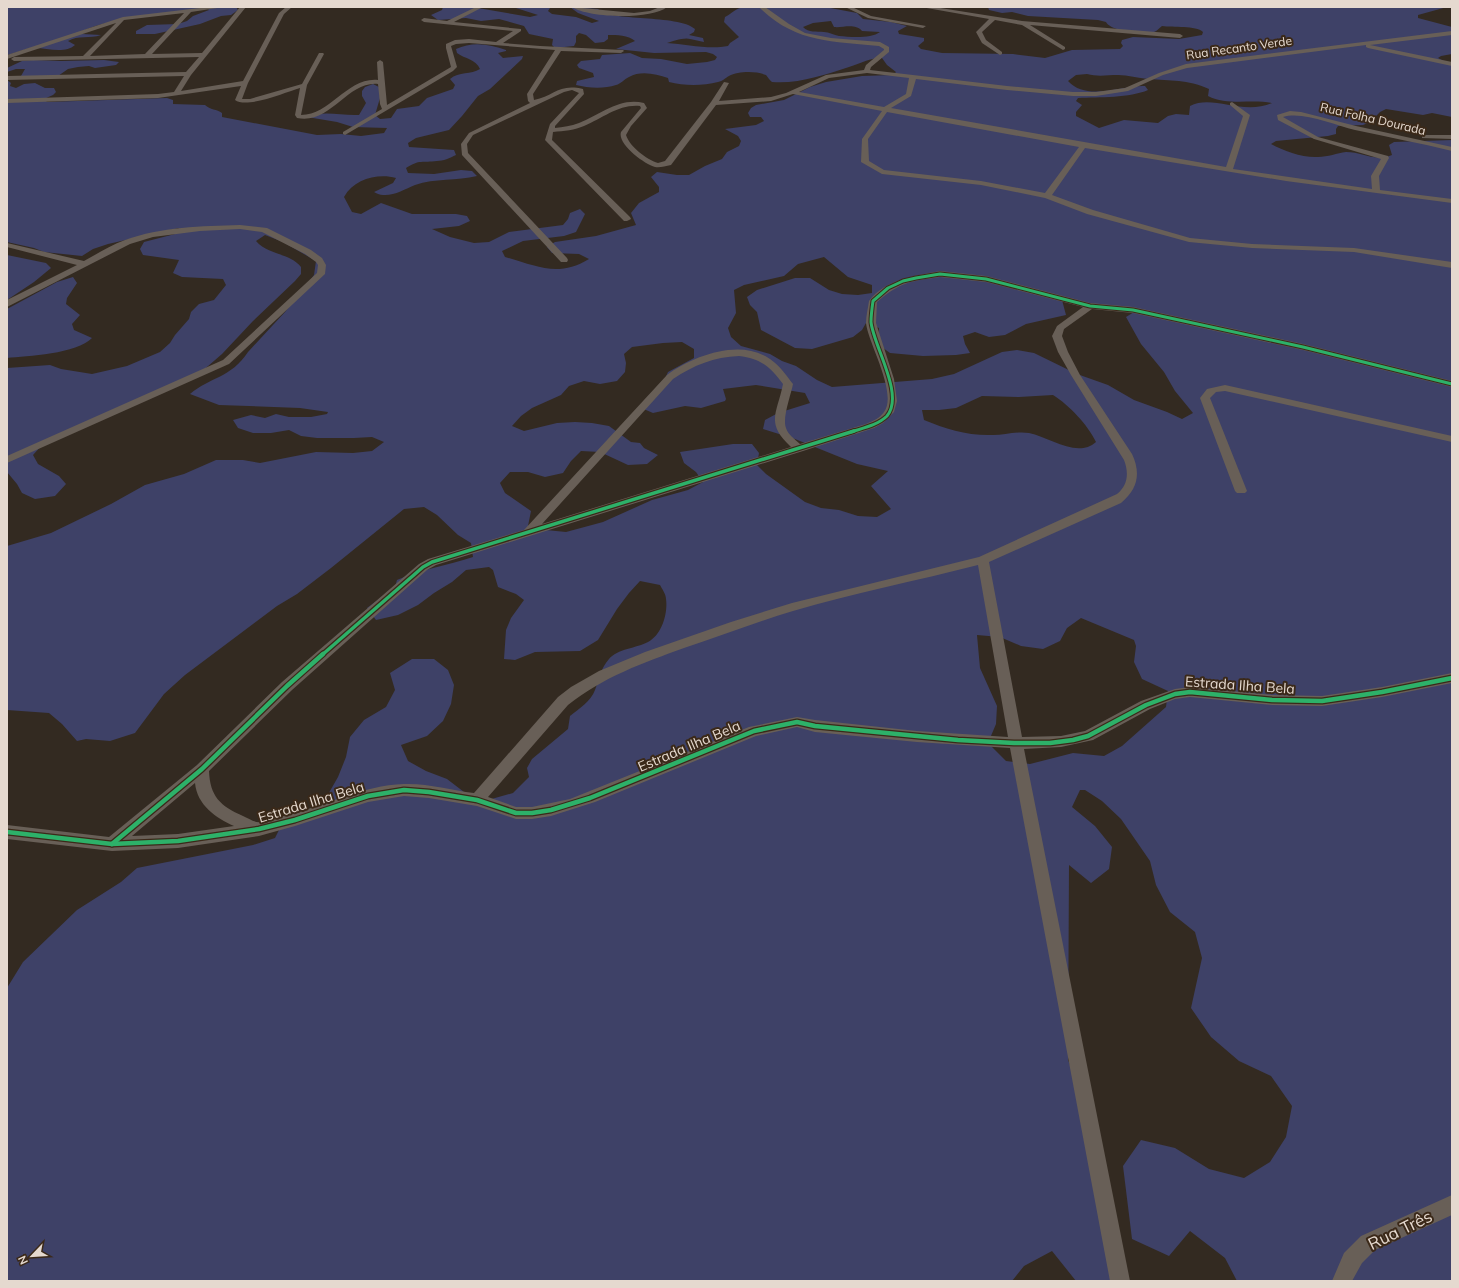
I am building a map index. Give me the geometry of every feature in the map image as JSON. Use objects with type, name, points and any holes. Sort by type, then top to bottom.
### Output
[{"type":"street","points":[[7,58],[123,19],[221,7]]},
{"type":"street","points":[[176,94],[188,74],[243,7]]},
{"type":"street","points":[[289,7],[282,13],[244,82],[238,100],[250,101],[304,85]]},
{"type":"street","points":[[449,22],[480,7]]},
{"type":"street","points":[[575,7],[595,11],[643,14],[652,13],[664,7]]},
{"type":"street","points":[[762,7],[787,26],[804,34],[823,38],[880,44],[887,48],[887,50],[868,66],[867,71]]},
{"type":"street","points":[[848,7],[866,16],[923,26]]},
{"type":"street","points":[[924,7],[1022,23],[1180,36]]},
{"type":"street","points":[[147,56],[189,11]]},
{"type":"street","points":[[86,57],[123,19]]},
{"type":"street","points":[[993,19],[979,32],[982,40],[1000,53]]},
{"type":"street","points":[[424,20],[519,30],[497,44]]},
{"type":"street","points":[[1022,23],[1063,48]]},
{"type":"street","name":"Rua Recanto Verde","points":[[714,103],[771,98],[791,92],[828,76],[867,71],[1022,90],[1073,94],[1106,94],[1126,90],[1161,74],[1186,66],[1452,33]]},
{"type":"street","points":[[345,133],[451,70],[454,67],[449,53],[448,45],[450,44],[464,41],[559,49],[621,51]]},
{"type":"street","points":[[1359,44],[1452,64]]},
{"type":"street","points":[[534,103],[531,101],[530,94],[559,49]]},
{"type":"street","points":[[321,54],[304,85],[298,115],[299,118],[314,117],[368,81],[375,80],[382,82]]},
{"type":"street","points":[[7,58],[204,55]]},
{"type":"street","points":[[380,62],[383,104],[385,109]]},
{"type":"street","points":[[7,78],[188,74]]},
{"type":"street","points":[[913,76],[909,95],[886,109],[865,140],[865,162],[882,172],[981,183],[1047,196],[1090,212],[1189,240],[1252,246],[1354,250],[1452,265]]},
{"type":"street","points":[[7,101],[176,94],[244,82]]},
{"type":"street","points":[[550,131],[581,125],[627,104],[642,104],[644,108],[626,129],[623,134],[624,139],[627,144],[643,157],[656,165],[661,165],[668,163],[714,103],[726,83]]},
{"type":"street","points":[[564,260],[465,153],[464,144],[471,134],[562,90],[572,88],[581,90],[582,93],[552,125],[548,140],[627,218]]},
{"type":"street","points":[[791,92],[1228,170],[1376,192],[1452,201]]},
{"type":"street","points":[[1228,170],[1247,115],[1232,104]]},
{"type":"street","name":"Rua Folha Dourada","points":[[1376,192],[1375,176],[1385,158],[1311,136],[1279,117],[1280,115],[1290,113],[1301,114],[1362,130],[1406,138],[1452,149]]},
{"type":"street","points":[[1406,138],[1452,137]]},
{"type":"street","points":[[1047,196],[1084,145]]},
{"type":"street","points":[[7,304],[120,245],[137,239],[192,230],[240,227],[253,228],[272,233],[308,252],[319,260],[322,269],[321,274],[226,362],[7,460]]},
{"type":"street","points":[[7,245],[85,264]]},
{"type":"street","points":[[112,844],[202,769],[287,686],[422,567],[432,562],[870,426],[881,421],[887,416],[892,407],[892,391],[871,323],[873,301],[888,288],[903,281],[940,274],[986,279],[1090,306],[1133,310],[1303,347],[1452,384]]},
{"type":"street","points":[[477,800],[563,701],[577,689],[598,677],[635,660],[731,626],[793,607],[983,560],[1105,506],[1126,493],[1132,484],[1132,468],[1125,453],[1074,372],[1058,341],[1057,336],[1060,328],[1090,306]]},
{"type":"street","points":[[528,532],[670,377],[691,363],[715,355],[752,355],[761,358],[777,369],[788,384],[780,416],[780,427],[786,437],[799,448]]},
{"type":"street","points":[[1241,491],[1205,398],[1210,391],[1215,389],[1224,388],[1452,439]]},
{"type":"street","points":[[983,560],[1016,743],[1120,1281]]},
{"type":"street","name":"Estrada Ilha Bela","points":[[7,832],[112,844],[178,841],[259,829],[295,820],[368,796],[404,790],[429,792],[477,800],[516,813],[532,813],[570,805],[655,772],[736,737],[754,731],[797,722],[822,726],[951,739],[1016,743],[1073,740],[1094,734],[1160,698],[1176,692],[1272,700],[1322,701],[1382,692],[1452,678]]},
{"type":"street","points":[[202,769],[203,788],[210,801],[221,814],[259,829]]},
{"type":"street","name":"Rua Três","points":[[1342,1281],[1348,1263],[1357,1251],[1368,1243],[1452,1206]]},
{"type":"shaded area","points":[[7,7],[236,7],[238,10],[231,15],[221,16],[200,24],[155,34],[136,34],[136,31],[147,25],[178,24],[209,10],[207,8],[109,22],[80,32],[82,34],[101,35],[72,39],[68,41],[75,45],[71,48],[56,50],[32,48],[7,55]]},
{"type":"shaded area","points":[[443,7],[472,7],[530,17],[538,15],[516,8],[555,7],[550,8],[548,11],[552,14],[576,17],[592,23],[599,21],[578,13],[570,7],[598,9],[615,16],[674,21],[686,24],[695,29],[694,32],[689,35],[703,38],[704,42],[685,38],[667,43],[721,47],[728,46],[739,37],[724,22],[725,17],[741,8],[825,7],[857,13],[863,19],[891,22],[907,26],[898,31],[899,34],[924,38],[924,41],[918,46],[921,49],[942,53],[1013,54],[1045,58],[1072,50],[1120,49],[1123,46],[1121,43],[1122,40],[1133,37],[1179,39],[1202,35],[1203,32],[1195,28],[1162,26],[1154,32],[1136,33],[1114,28],[1106,22],[1098,20],[1028,16],[1012,12],[1002,13],[989,10],[988,7],[1447,7],[1418,15],[1418,18],[1452,27],[1452,54],[1438,58],[1452,65],[1452,117],[1432,113],[1423,115],[1386,109],[1380,112],[1370,122],[1363,125],[1338,126],[1336,129],[1336,134],[1276,141],[1271,144],[1300,155],[1312,157],[1322,157],[1352,152],[1374,157],[1386,157],[1392,155],[1389,145],[1394,142],[1452,140],[1452,1281],[1237,1281],[1225,1258],[1190,1231],[1169,1256],[1132,1239],[1123,1166],[1141,1140],[1175,1148],[1209,1169],[1244,1178],[1270,1162],[1286,1137],[1292,1106],[1271,1076],[1239,1061],[1211,1037],[1191,1008],[1202,958],[1195,932],[1170,912],[1156,885],[1150,861],[1121,819],[1102,801],[1085,790],[1080,790],[1072,807],[1095,826],[1112,847],[1109,869],[1091,883],[1069,865],[1068,1060],[1082,1094],[1117,1281],[1076,1281],[1052,1251],[1024,1266],[1012,1281],[7,1281],[7,988],[23,962],[77,910],[121,882],[137,868],[253,845],[275,838],[279,830],[307,815],[326,798],[338,777],[346,757],[350,737],[364,720],[386,707],[395,690],[390,673],[412,659],[434,659],[448,670],[454,685],[451,704],[443,721],[427,736],[401,745],[408,761],[426,771],[447,779],[464,792],[488,800],[513,793],[529,777],[527,768],[532,759],[568,729],[570,716],[591,698],[606,662],[617,653],[653,639],[663,623],[666,605],[665,595],[660,585],[640,581],[617,609],[598,640],[580,651],[535,652],[515,660],[504,659],[506,630],[511,618],[524,600],[516,594],[498,587],[493,570],[489,567],[466,570],[452,582],[418,605],[398,615],[376,620],[367,608],[395,587],[397,580],[415,573],[473,557],[471,543],[458,535],[437,515],[424,507],[404,509],[297,594],[277,606],[185,675],[164,694],[135,733],[110,741],[86,739],[77,741],[62,724],[49,713],[7,710],[7,546],[51,533],[111,504],[145,485],[184,474],[216,460],[243,460],[260,463],[316,452],[353,453],[372,451],[384,442],[372,437],[317,438],[301,436],[289,430],[271,433],[253,433],[238,428],[233,420],[251,415],[265,418],[276,414],[289,417],[311,417],[327,414],[328,412],[300,408],[219,405],[190,394],[235,367],[285,312],[314,275],[316,261],[283,242],[265,235],[256,241],[261,246],[291,259],[301,267],[301,274],[295,281],[253,321],[222,354],[200,373],[42,445],[33,455],[38,464],[59,476],[66,484],[55,496],[35,499],[22,493],[7,472],[7,368],[50,365],[61,369],[92,374],[127,366],[160,352],[170,343],[189,319],[191,312],[199,304],[214,300],[226,285],[223,279],[182,277],[173,273],[179,260],[143,255],[140,249],[144,242],[175,234],[179,228],[108,244],[93,249],[82,256],[44,252],[34,248],[7,242],[7,80],[11,83],[10,86],[16,88],[24,84],[35,83],[45,88],[54,88],[56,92],[44,99],[47,102],[167,98],[173,100],[173,104],[205,105],[222,113],[222,117],[317,135],[341,134],[361,136],[384,133],[387,128],[353,127],[337,122],[307,117],[320,114],[359,115],[366,103],[362,96],[362,91],[365,87],[373,84],[379,87],[380,98],[375,115],[380,119],[391,118],[397,109],[419,106],[427,98],[453,89],[455,85],[450,79],[457,75],[480,69],[476,63],[457,53],[456,49],[462,46],[481,44],[506,50],[498,53],[503,58],[523,56],[522,59],[490,89],[478,96],[449,130],[416,138],[408,143],[409,147],[454,150],[456,155],[432,162],[415,163],[406,168],[408,173],[434,174],[461,170],[472,171],[477,176],[423,183],[387,195],[381,195],[374,192],[393,183],[396,178],[382,176],[374,177],[354,186],[344,197],[352,212],[361,214],[381,203],[412,214],[456,214],[467,216],[470,221],[459,226],[432,229],[450,237],[474,243],[489,242],[509,232],[563,225],[568,219],[570,213],[580,209],[585,214],[576,232],[564,236],[523,241],[502,251],[505,257],[537,267],[557,269],[578,265],[589,259],[579,254],[552,253],[547,247],[555,242],[596,236],[636,225],[631,213],[639,203],[659,192],[659,187],[651,177],[657,172],[689,175],[722,159],[727,152],[739,146],[741,141],[738,136],[725,129],[756,125],[764,121],[761,117],[750,117],[748,113],[751,108],[756,105],[784,100],[810,87],[826,82],[862,76],[893,75],[896,72],[887,65],[882,58],[878,58],[821,76],[792,82],[772,82],[766,75],[748,72],[733,74],[721,81],[712,83],[687,85],[669,82],[668,78],[659,75],[643,73],[634,75],[619,84],[611,86],[601,88],[586,87],[576,85],[577,81],[594,77],[593,73],[579,68],[577,65],[581,61],[600,59],[602,55],[630,53],[642,58],[661,59],[687,64],[707,62],[715,60],[717,57],[706,52],[654,53],[616,49],[635,41],[626,36],[619,35],[608,35],[608,39],[604,42],[595,43],[586,35],[579,33],[576,36],[574,46],[555,48],[552,45],[553,39],[529,34],[524,26],[499,19],[481,21],[466,18],[438,20],[431,15],[442,10]],"holes":[[[831,21],[834,27],[852,26],[862,31],[880,32],[866,37],[849,37],[826,32],[810,31],[803,27],[813,23]],[[1087,74],[1099,76],[1122,75],[1148,79],[1179,81],[1209,89],[1208,96],[1223,101],[1272,103],[1250,107],[1208,102],[1199,103],[1190,106],[1189,115],[1176,114],[1168,116],[1158,123],[1124,120],[1099,128],[1076,116],[1076,112],[1082,105],[1076,101],[1078,98],[1123,96],[1141,93],[1148,90],[1145,86],[1136,86],[1095,92],[1076,87],[1068,81],[1076,75]],[[824,257],[848,277],[872,285],[872,293],[858,295],[842,294],[829,290],[810,278],[795,278],[757,290],[747,297],[750,305],[757,312],[761,330],[795,348],[812,349],[853,337],[862,330],[866,323],[879,328],[879,345],[890,353],[923,356],[956,355],[970,353],[963,336],[975,332],[989,337],[1005,335],[1026,324],[1066,315],[1062,300],[1134,312],[1126,317],[1141,344],[1164,372],[1175,391],[1193,413],[1182,419],[1134,400],[1108,385],[1077,374],[1034,353],[1017,350],[1002,352],[954,374],[932,379],[832,387],[817,380],[796,366],[782,361],[770,354],[741,346],[731,337],[728,328],[736,313],[734,290],[744,285],[784,276],[798,264]],[[682,342],[694,349],[694,358],[668,372],[664,381],[639,407],[653,413],[685,406],[701,408],[725,401],[726,399],[723,389],[756,385],[805,393],[810,403],[778,413],[765,420],[763,429],[795,439],[857,464],[888,471],[871,486],[891,509],[877,517],[858,516],[839,510],[821,508],[805,502],[766,474],[757,465],[759,453],[752,444],[733,444],[680,452],[684,463],[696,472],[703,482],[688,490],[652,500],[603,522],[566,532],[528,526],[531,511],[505,493],[500,483],[510,472],[528,472],[545,477],[563,473],[571,461],[581,451],[600,452],[628,465],[647,464],[658,455],[644,448],[640,443],[631,442],[609,426],[575,422],[557,423],[524,431],[512,426],[521,416],[532,408],[561,395],[569,386],[584,381],[600,384],[617,381],[625,372],[626,363],[624,354],[632,347]],[[1053,395],[1078,416],[1096,442],[1089,447],[1072,448],[1029,433],[1020,432],[998,435],[966,433],[949,429],[924,420],[922,410],[956,408],[982,396],[1019,397]],[[1081,618],[1134,640],[1136,646],[1134,662],[1142,679],[1168,691],[1166,707],[1122,746],[1104,756],[1073,753],[1030,764],[1006,761],[988,743],[996,724],[997,706],[980,668],[977,635],[1000,637],[1021,646],[1043,649],[1060,641],[1067,628]]]},
{"type":"shaded area","points":[[104,60],[119,62],[116,65],[95,68],[89,66],[68,69],[58,76],[21,76],[25,69],[16,69],[7,72],[7,68],[22,61]]},
{"type":"shaded area","points":[[7,255],[46,263],[51,268],[34,282],[7,300]]},
{"type":"shaded area","points":[[73,277],[77,283],[67,298],[66,304],[80,315],[72,324],[74,330],[92,338],[75,348],[64,351],[7,358],[7,309],[57,282]]},
{"type":"cycle path","points":[[112,844],[202,769],[287,686],[423,567],[432,562],[877,423],[887,415],[891,409],[892,391],[871,323],[873,301],[888,288],[903,281],[940,274],[986,279],[1090,306],[1133,310],[1303,347],[1452,384]]},
{"type":"cycle path","points":[[7,832],[112,844],[178,841],[259,829],[295,820],[368,796],[404,790],[429,792],[477,800],[516,813],[532,813],[551,810],[590,798],[754,731],[797,722],[815,726],[938,738],[991,742],[1050,743],[1073,740],[1088,736],[1160,698],[1175,694],[1190,692],[1272,700],[1322,701],[1382,692],[1452,678]]}]
